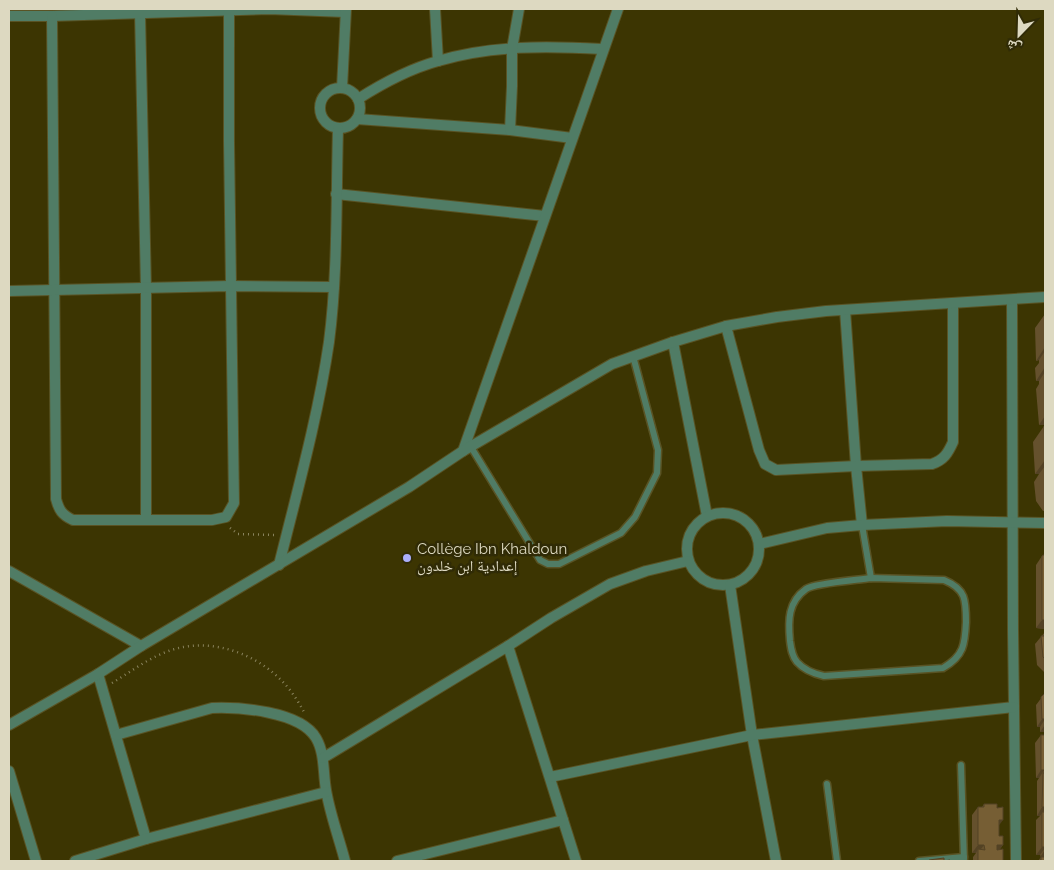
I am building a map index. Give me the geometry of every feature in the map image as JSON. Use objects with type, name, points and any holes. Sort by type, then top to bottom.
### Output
[{"type":"street","points":[[9,16],[269,9],[346,10],[342,88]]},
{"type":"street","points":[[435,9],[438,61]]},
{"type":"street","points":[[510,130],[512,49],[519,9]]},
{"type":"street","points":[[467,449],[602,49],[618,9]]},
{"type":"street","points":[[52,16],[56,499],[58,509],[64,516],[73,520],[212,520],[226,517],[234,503],[230,286],[229,11]]},
{"type":"street","points":[[140,13],[146,289],[146,520]]},
{"type":"street","points":[[358,99],[399,76],[438,61],[474,53],[544,47],[602,49]]},
{"type":"street","points":[[342,88],[354,94],[358,99],[360,113],[358,119],[347,127],[338,130],[323,120],[319,107],[320,100],[329,90],[342,88]]},
{"type":"street","points":[[358,119],[510,130],[572,138]]},
{"type":"street","points":[[279,565],[320,393],[328,344],[334,287],[338,130]]},
{"type":"street","points":[[336,194],[545,216]]},
{"type":"street","points":[[9,291],[230,286],[334,287]]},
{"type":"street","points":[[9,725],[409,488],[467,449],[612,364],[672,342],[726,326],[776,317],[845,310],[1045,297]]},
{"type":"street","points":[[1012,300],[1012,522],[1016,861]]},
{"type":"street","points":[[726,326],[759,450],[765,464],[776,470],[932,464],[940,461],[947,454],[953,442],[953,304]]},
{"type":"street","points":[[845,310],[862,525]]},
{"type":"street","points":[[672,342],[707,516]]},
{"type":"street","points":[[724,512],[740,516],[753,528],[759,544],[759,558],[753,570],[743,580],[730,585],[716,586],[704,581],[694,572],[688,561],[686,543],[693,527],[707,516],[724,512]]},
{"type":"street","points":[[759,544],[827,528],[862,525],[947,521],[1045,523]]},
{"type":"street","points":[[323,758],[551,618],[610,584],[646,571],[688,561]]},
{"type":"street","points":[[9,571],[141,646]]},
{"type":"street","points":[[730,585],[752,735],[776,861]]},
{"type":"street","points":[[508,646],[576,861]]},
{"type":"street","points":[[98,674],[146,839]]},
{"type":"street","points":[[550,777],[752,735],[1014,707]]},
{"type":"street","points":[[116,735],[212,708],[227,708],[277,715],[298,722],[316,738],[323,758],[326,792],[346,861]]},
{"type":"street","points":[[9,770],[36,861]]},
{"type":"street","points":[[75,861],[146,839],[326,792]]},
{"type":"street","points":[[397,861],[563,820]]},
{"type":"lane","points":[[467,449],[540,560],[548,564],[559,564],[621,533],[635,517],[656,473],[658,450],[633,356]]},
{"type":"lane","points":[[862,525],[871,578]]},
{"type":"lane","points":[[871,578],[944,580],[954,584],[960,590],[966,601],[965,642],[962,651],[952,663],[943,668],[824,676],[813,673],[798,663],[792,653],[788,620],[789,612],[798,595],[808,587],[871,578]]},
{"type":"lane","points":[[919,861],[964,859],[961,764]]},
{"type":"lane","points":[[827,784],[837,861]]},
{"type":"path","points":[[226,517],[229,527],[238,534],[286,536]]},
{"type":"path","points":[[102,689],[165,652],[201,646],[220,647],[254,659],[270,669],[284,682],[304,712],[309,730]]},
{"type":"building","points":[[1045,554],[1045,620],[1042,620],[1042,556]]},
{"type":"building","points":[[1041,636],[1045,636],[1045,659],[1043,657]]},
{"type":"building","points":[[1045,693],[1045,719],[1042,719],[1041,697]]},
{"type":"building","points":[[1041,735],[1045,735],[1045,770],[1041,770]]},
{"type":"building","points":[[1043,773],[1045,773],[1045,807],[1042,807]]},
{"type":"building","points":[[984,804],[997,804],[997,808],[1003,807],[1003,820],[999,820],[999,836],[1003,836],[1003,845],[997,845],[997,850],[1003,849],[1003,861],[978,861],[978,849],[985,850],[984,845],[978,845],[978,807],[984,807]]},
{"type":"building","points":[[1042,812],[1045,812],[1045,847],[1042,847]]},
{"type":"building","points":[[1041,857],[1045,857],[1045,861],[1041,861]]},
{"type":"building","points":[[944,858],[944,861],[929,861],[929,860]]},
{"type":"place","name":"Collège Ibn Khaldoun إعدادية ابن خلدون","points":[[407,558]]}]
